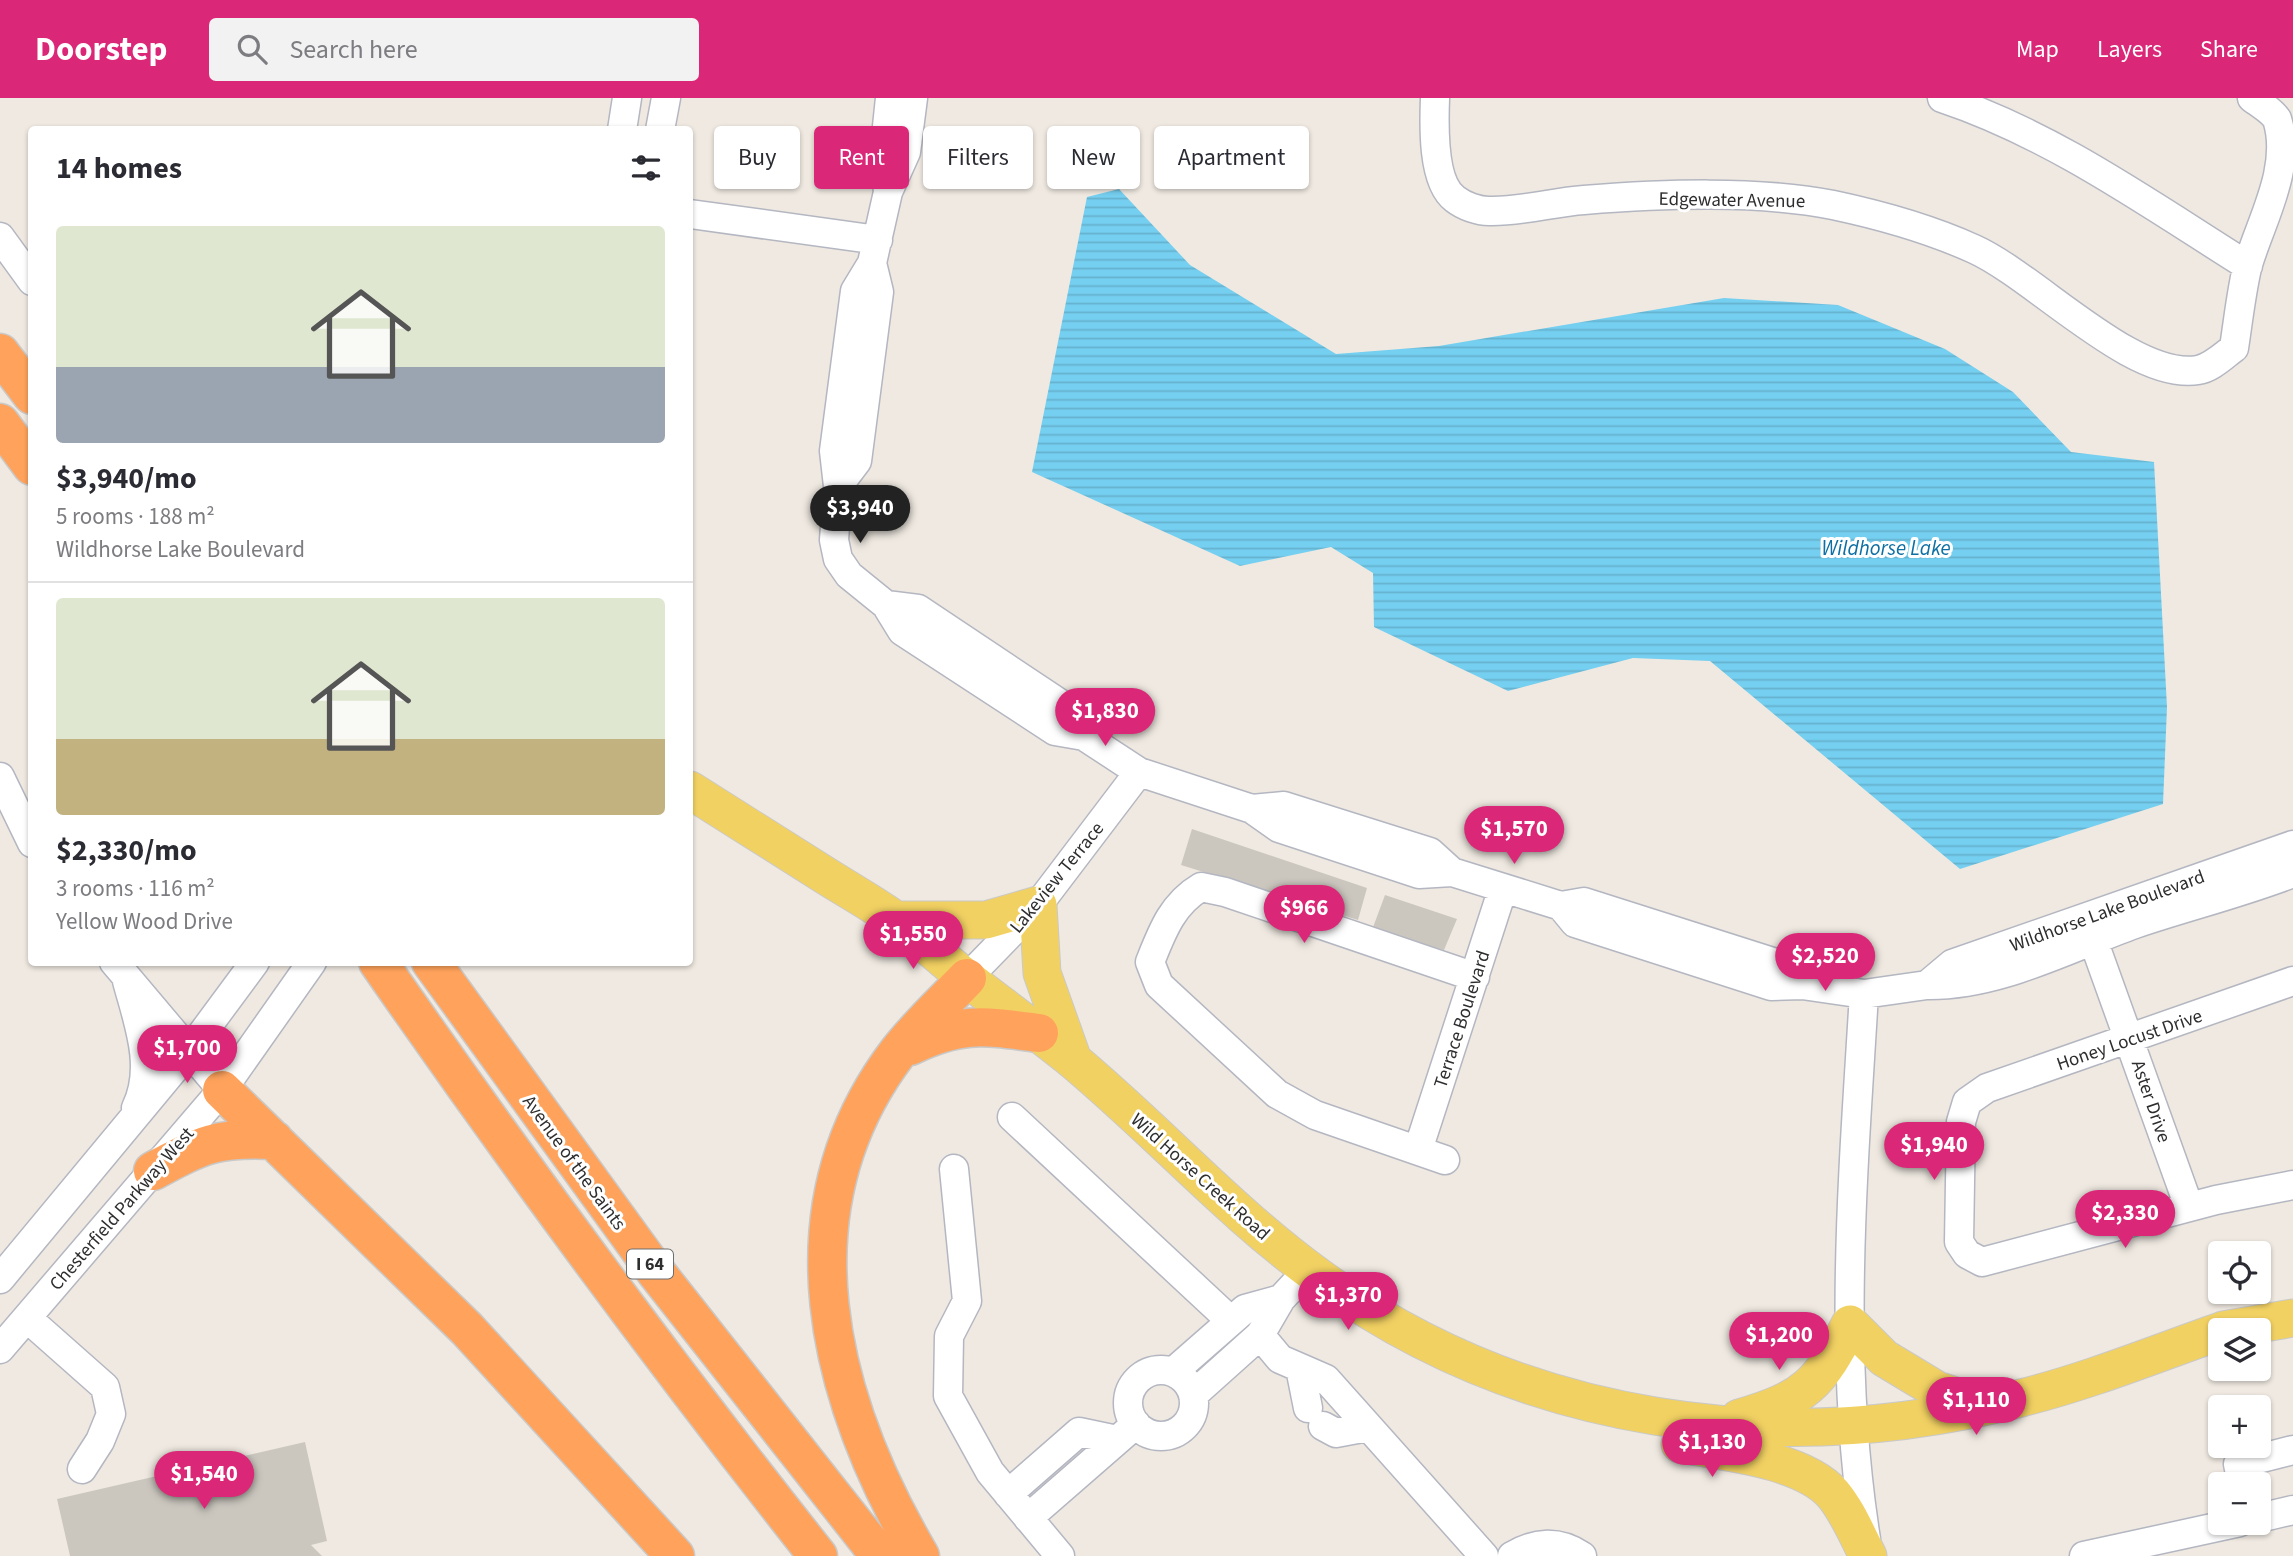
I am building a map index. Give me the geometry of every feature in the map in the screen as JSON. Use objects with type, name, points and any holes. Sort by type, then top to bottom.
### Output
[{"type":"highway","points":[[0,353],[28,390]]},
{"type":"highway","points":[[0,423],[28,461]]},
{"type":"highway","name":"I 64","points":[[381,966],[510,1150],[677,1376],[818,1556]]},
{"type":"highway","name":"Avenue of the Saints","points":[[434,966],[656,1272],[880,1556]]},
{"type":"highway","points":[[920,1556],[884,1485],[843,1377],[830,1320],[826,1246],[838,1180],[862,1114],[899,1052],[967,978]]},
{"type":"highway","points":[[899,1052],[953,1028],[978,1025],[1039,1034]]},
{"type":"highway","points":[[222,1090],[467,1329],[675,1556]]},
{"type":"highway","points":[[153,1171],[219,1140],[274,1140]]},
{"type":"main road","name":"Wild Horse Creek Road","points":[[693,792],[895,920],[1074,1061],[1216,1193],[1309,1269],[1368,1311],[1474,1366],[1580,1402],[1640,1416],[1715,1426],[1853,1426],[1986,1405],[2058,1387],[2208,1335]]},
{"type":"main road","points":[[895,920],[986,920],[1038,905],[1042,972],[1074,1061]]},
{"type":"main road","name":"Wild Horse Creek Road","points":[[2271,1322],[2293,1318]]},
{"type":"main road","points":[[1715,1426],[1776,1407],[1809,1388],[1831,1362],[1850,1324],[1884,1358],[1937,1390],[1986,1405]]},
{"type":"main road","points":[[1580,1402],[1607,1430],[1738,1455],[1801,1471],[1832,1493],[1849,1518],[1868,1556]]},
{"type":"street","points":[[623,126],[627,98]]},
{"type":"street","points":[[661,126],[666,98]]},
{"type":"street","name":"Wildhorse Lake Boulevard","points":[[888,192],[884,155],[890,98]]},
{"type":"street","name":"Wildhorse Lake Boulevard","points":[[913,98],[906,152],[888,192],[875,252],[855,291],[834,451],[838,486],[834,540],[838,559],[849,575],[886,605],[902,631],[1055,731],[1084,736],[1139,772],[1252,809],[1279,828],[1419,874],[1452,872],[1561,906],[1575,923],[1771,986],[1802,985],[1864,993],[1927,985],[1961,986],[1997,976],[2089,928],[2293,845]]},
{"type":"street","name":"Edgewater Avenue","points":[[1435,98],[1438,168],[1452,198],[1467,206],[1488,211],[1583,200],[1700,196],[1806,200],[1875,214],[1975,249],[2036,285],[2118,348],[2159,368],[2180,372],[2201,370],[2234,348],[2248,266]]},
{"type":"street","points":[[1942,98],[1977,110],[2047,141],[2248,266],[2270,219],[2284,177],[2284,147],[2277,119],[2252,98]]},
{"type":"street","points":[[693,215],[875,252]]},
{"type":"street","points":[[0,237],[28,276]]},
{"type":"street","name":"Lakeview Terrace","points":[[967,978],[1038,905],[1139,772]]},
{"type":"street","points":[[1,783],[28,835]]},
{"type":"street","name":"Wildhorse Lake Boulevard","points":[[2089,928],[2293,873]]},
{"type":"street","points":[[1445,1160],[1315,1115],[1277,1094],[1159,985],[1150,962],[1162,932],[1182,898],[1200,887],[1225,892],[1475,977]]},
{"type":"street","name":"Terrace Boulevard","points":[[1418,1150],[1503,888]]},
{"type":"street","name":"Aster Drive","points":[[2089,928],[2189,1207]]},
{"type":"street","points":[[0,1279],[190,1050],[252,966]]},
{"type":"street","name":"Chesterfield Parkway West","points":[[0,1349],[222,1090],[309,966]]},
{"type":"street","points":[[120,970],[222,1090]]},
{"type":"street","points":[[120,970],[142,1040],[146,1074],[139,1102],[128,1125]]},
{"type":"street","name":"Honey Locust Drive","points":[[2189,1207],[1982,1262],[1967,1254],[1959,1242],[1957,1226],[1961,1122],[1967,1102],[1987,1088],[2293,981]]},
{"type":"street","points":[[1864,993],[1849,1253],[1853,1426],[1868,1556]]},
{"type":"street","points":[[1012,1117],[1231,1321]]},
{"type":"street","points":[[954,1169],[967,1301],[949,1336],[948,1396],[990,1472],[1060,1556]]},
{"type":"street","points":[[2189,1207],[2293,1185]]},
{"type":"street","points":[[1193,1395],[1260,1335],[1281,1299],[1309,1269]]},
{"type":"street","points":[[1173,1372],[1245,1309],[1281,1299]]},
{"type":"street","points":[[27,1318],[105,1387],[111,1415],[100,1441],[82,1469]]},
{"type":"street","points":[[1260,1335],[1280,1359],[1326,1379],[1484,1556]]},
{"type":"street","points":[[1300,1368],[1315,1417],[1336,1433],[1368,1427]]},
{"type":"street","points":[[1009,1494],[1079,1432],[1127,1432],[1155,1435],[1176,1432],[1191,1416],[1193,1395],[1182,1377],[1173,1372],[1152,1371],[1134,1384],[1128,1404],[1127,1432],[1028,1518]]},
{"type":"street","points":[[2240,1472],[2238,1464],[2293,1450]]},
{"type":"street","points":[[2271,1515],[2293,1510]]},
{"type":"street","points":[[2084,1556],[2208,1529]]},
{"type":"street","points":[[1512,1556],[1526,1547],[1543,1543],[1571,1548],[1582,1556]]},
{"type":"water","name":"Wildhorse Lake","points":[[1119,189],[1190,265],[1336,354],[1439,346],[1724,298],[1838,305],[1945,349],[2013,392],[2071,452],[2154,462],[2167,707],[2163,804],[1960,869],[1710,661],[1633,658],[1508,691],[1374,627],[1373,573],[1331,547],[1240,566],[1032,472],[1087,197]]},
{"type":"building","points":[[1192,829],[1367,888],[1358,920],[1181,865]]},
{"type":"building","points":[[1385,895],[1457,919],[1444,950],[1372,930]]},
{"type":"building","points":[[305,1442],[327,1541],[311,1545],[322,1556],[70,1556],[57,1499]]}]
